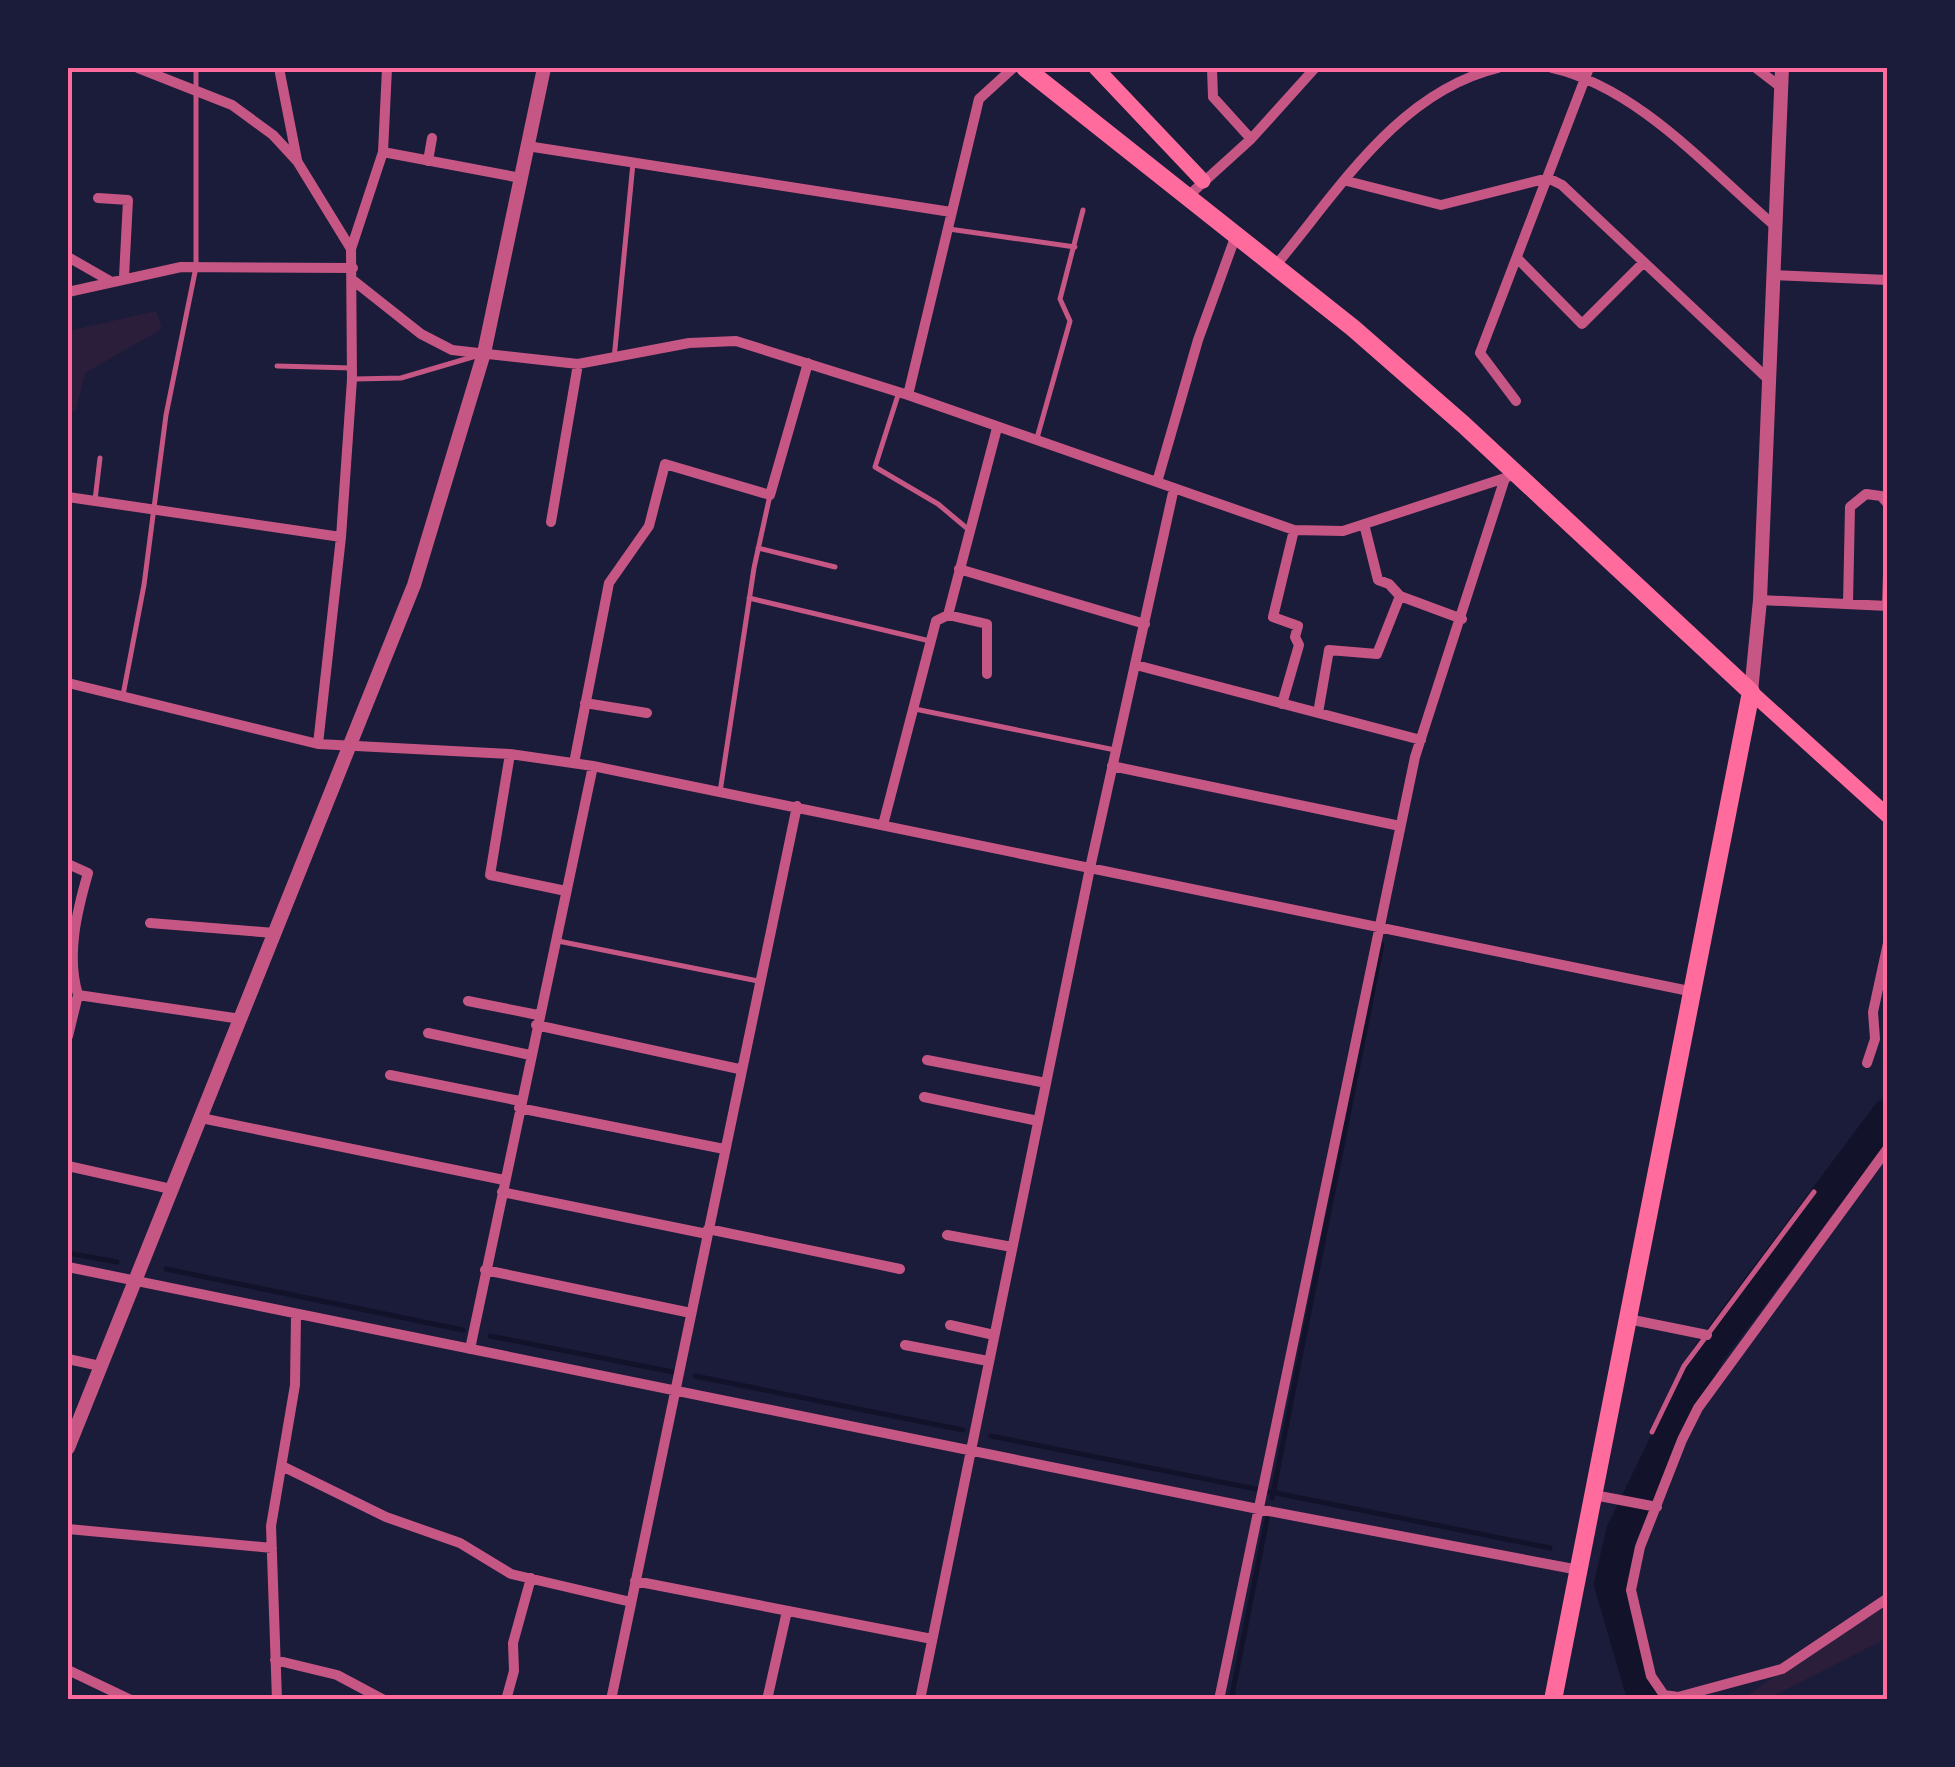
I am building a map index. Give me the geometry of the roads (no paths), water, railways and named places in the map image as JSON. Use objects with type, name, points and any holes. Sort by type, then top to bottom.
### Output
[{"type":"main road","points":[[1024,68],[1276,265],[1888,816]]},
{"type":"main road","points":[[1096,68],[1203,181]]},
{"type":"main road","points":[[1553,1700],[1751,692]]},
{"type":"street","points":[[138,68],[243,112],[297,161],[351,249],[352,374],[341,537],[318,744]]},
{"type":"street","points":[[279,68],[297,161]]},
{"type":"street","points":[[351,249],[383,152],[387,68]]},
{"type":"street","points":[[68,1448],[414,585],[484,353],[544,68]]},
{"type":"street","points":[[903,394],[980,99],[1013,68]]},
{"type":"street","points":[[1212,68],[1214,97],[1251,139]]},
{"type":"street","points":[[1187,198],[1251,139],[1315,68]]},
{"type":"street","points":[[1276,265],[1384,136],[1426,97],[1464,76],[1498,68]]},
{"type":"street","points":[[1552,68],[1588,72],[1775,226]]},
{"type":"street","points":[[1756,68],[1782,88]]},
{"type":"street","points":[[1751,692],[1760,600],[1782,68]]},
{"type":"street","points":[[1516,401],[1480,353],[1519,260],[1588,72]]},
{"type":"street","points":[[428,160],[432,138]]},
{"type":"street","points":[[527,146],[950,212]]},
{"type":"street","points":[[383,152],[521,178]]},
{"type":"street","points":[[1347,181],[1441,204],[1548,178],[1562,185],[1769,380]]},
{"type":"street","points":[[98,198],[128,200],[124,278]]},
{"type":"street","points":[[1156,482],[1198,340],[1236,234]]},
{"type":"street","points":[[68,257],[110,281]]},
{"type":"street","points":[[1519,260],[1582,324],[1642,263]]},
{"type":"street","points":[[68,292],[124,278],[196,267],[354,274],[421,334],[452,350],[578,364],[689,343],[736,341],[903,394],[1294,530],[1343,531],[1511,476]]},
{"type":"street","points":[[1774,275],[1888,280]]},
{"type":"street","points":[[574,763],[609,583],[649,526],[666,464],[770,496],[808,363]]},
{"type":"street","points":[[552,522],[578,364]]},
{"type":"street","points":[[948,616],[997,428]]},
{"type":"street","points":[[1219,1700],[1400,826],[1421,740],[1511,476]]},
{"type":"street","points":[[920,1700],[1090,868],[1174,488]]},
{"type":"street","points":[[1848,604],[1850,507],[1866,494],[1881,496],[1888,504]]},
{"type":"street","points":[[68,498],[341,537]]},
{"type":"street","points":[[1364,524],[1378,580],[1389,584],[1400,596],[1462,619]]},
{"type":"street","points":[[1282,704],[1299,644],[1295,638],[1298,626],[1274,617],[1294,530]]},
{"type":"street","points":[[959,569],[1145,624]]},
{"type":"street","points":[[1760,600],[1887,606],[1888,574]]},
{"type":"street","points":[[1318,713],[1329,650],[1376,654],[1400,596]]},
{"type":"street","points":[[884,825],[936,621],[948,616],[987,624],[987,674]]},
{"type":"street","points":[[1136,665],[1421,740]]},
{"type":"street","points":[[68,683],[318,744],[510,754],[593,766],[1694,992]]},
{"type":"street","points":[[586,703],[648,712]]},
{"type":"street","points":[[510,754],[490,875],[566,890]]},
{"type":"street","points":[[470,1348],[593,766]]},
{"type":"street","points":[[1112,766],[1400,826]]},
{"type":"street","points":[[612,1700],[797,806]]},
{"type":"street","points":[[68,864],[88,873],[74,948],[72,975],[78,995],[68,1036]]},
{"type":"street","points":[[150,923],[274,933]]},
{"type":"street","points":[[1867,1063],[1875,1039],[1873,1012],[1885,974],[1888,943]]},
{"type":"street","points":[[78,995],[241,1018]]},
{"type":"street","points":[[468,1001],[740,1070]]},
{"type":"street","points":[[428,1034],[530,1055]]},
{"type":"street","points":[[927,1060],[1046,1083]]},
{"type":"street","points":[[390,1075],[724,1150]]},
{"type":"street","points":[[924,1097],[1038,1121]]},
{"type":"street","points":[[200,1118],[708,1232],[900,1268]]},
{"type":"street","points":[[1888,1148],[1698,1408],[1653,1506],[1631,1590],[1651,1676],[1664,1695],[1678,1697],[1782,1669],[1888,1598]]},
{"type":"street","points":[[68,1166],[171,1189]]},
{"type":"street","points":[[947,1235],[1012,1248]]},
{"type":"street","points":[[68,1267],[296,1316],[1578,1570]]},
{"type":"street","points":[[485,1270],[691,1312]]},
{"type":"street","points":[[277,1700],[272,1548],[295,1386],[296,1316]]},
{"type":"street","points":[[1628,1319],[1706,1334]]},
{"type":"street","points":[[950,1325],[994,1335]]},
{"type":"street","points":[[905,1346],[988,1361]]},
{"type":"street","points":[[68,1359],[100,1366]]},
{"type":"street","points":[[282,1466],[386,1517],[460,1543],[511,1574],[631,1602]]},
{"type":"street","points":[[1594,1495],[1653,1506]]},
{"type":"street","points":[[68,1529],[272,1548]]},
{"type":"street","points":[[506,1700],[514,1671],[513,1644],[531,1578]]},
{"type":"street","points":[[635,1581],[932,1639]]},
{"type":"street","points":[[768,1700],[787,1611]]},
{"type":"street","points":[[275,1660],[337,1675],[384,1700]]},
{"type":"street","points":[[68,1670],[132,1700]]},
{"type":"lane","points":[[123,695],[166,415],[196,267],[196,68]]},
{"type":"lane","points":[[614,360],[633,163]]},
{"type":"lane","points":[[1036,441],[1070,320],[1060,300],[1083,210]]},
{"type":"lane","points":[[947,228],[1075,247]]},
{"type":"lane","points":[[277,366],[401,378],[484,353]]},
{"type":"lane","points":[[903,394],[875,466],[938,504],[969,530]]},
{"type":"lane","points":[[95,501],[100,458]]},
{"type":"lane","points":[[720,792],[749,598],[770,496]]},
{"type":"lane","points":[[758,548],[836,568]]},
{"type":"lane","points":[[749,598],[930,641]]},
{"type":"lane","points":[[912,709],[1116,750]]},
{"type":"lane","points":[[555,940],[759,982]]},
{"type":"lane","points":[[1652,1432],[1684,1366],[1814,1192]]},
{"type":"waterway","points":[[1272,1498],[1382,944]]},
{"type":"waterway","points":[[1644,1700],[1610,1584],[1622,1532],[1709,1353],[1888,1114]]},
{"type":"waterway","points":[[68,1253],[117,1262]]},
{"type":"waterway","points":[[166,1269],[463,1330]]},
{"type":"waterway","points":[[490,1336],[673,1372]]},
{"type":"waterway","points":[[695,1376],[963,1430]]},
{"type":"waterway","points":[[991,1436],[1550,1548]]},
{"type":"waterway","points":[[1231,1700],[1268,1514]]}]
